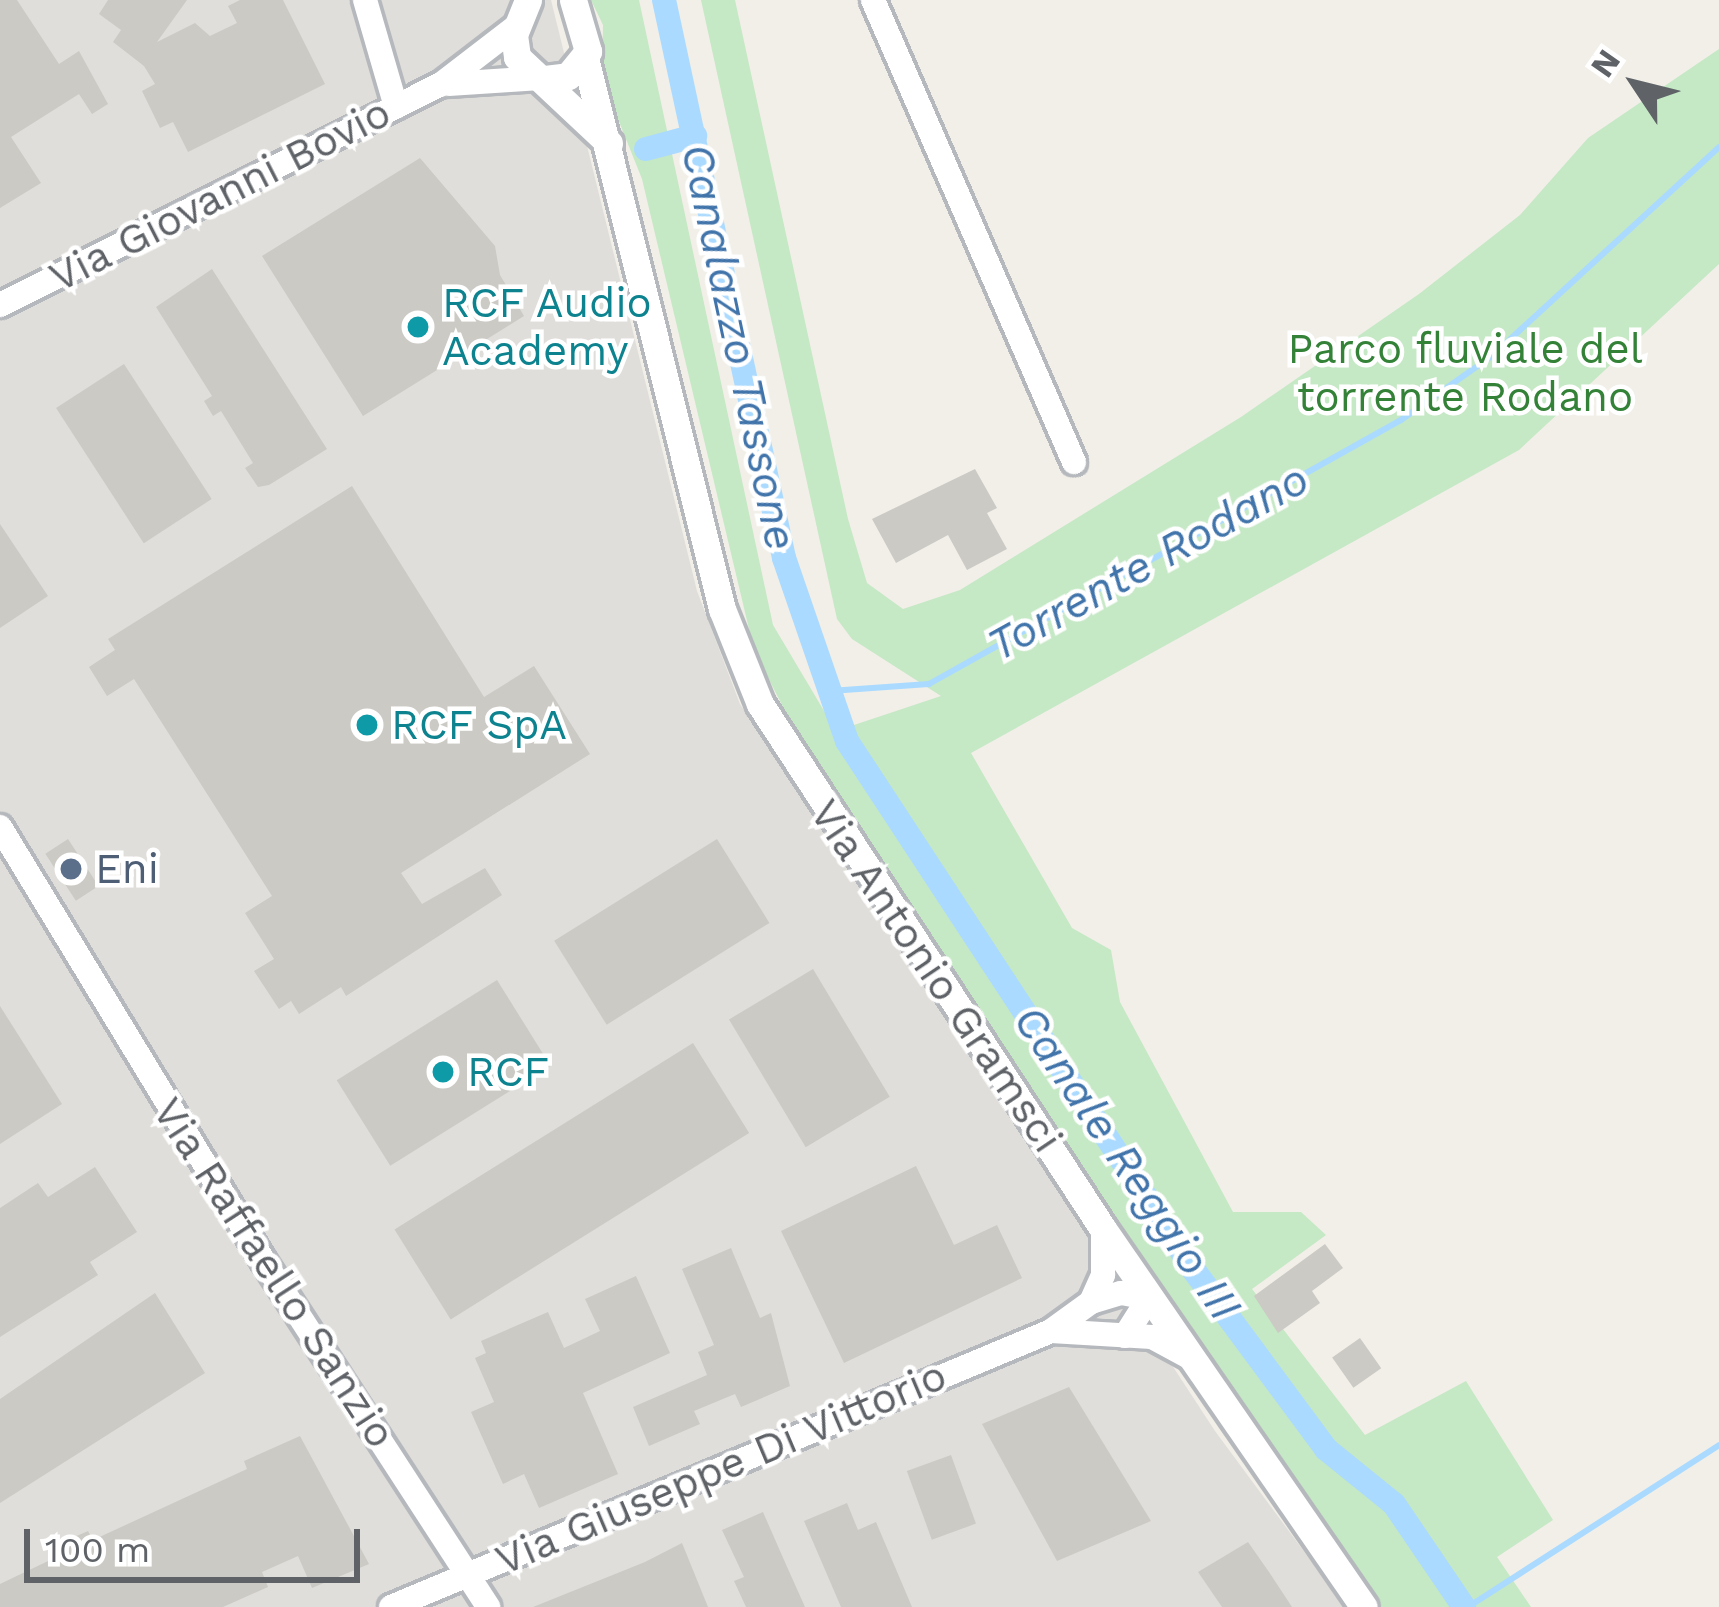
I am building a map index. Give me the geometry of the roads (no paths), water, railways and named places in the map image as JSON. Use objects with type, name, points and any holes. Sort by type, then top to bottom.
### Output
[{"type":"street","points":[[364,0],[396,106]]},
{"type":"street","points":[[873,0],[1074,462]]},
{"type":"street","name":"Via Antonio Gramsci","points":[[524,13],[545,5],[574,7],[587,30],[585,58],[739,658],[780,741],[1149,1298],[1364,1607]]},
{"type":"street","points":[[524,13],[517,57],[609,143]]},
{"type":"street","name":"Via Giovanni Bovio","points":[[0,305],[440,85],[524,13]]},
{"type":"street","points":[[543,79],[568,76],[585,58]]},
{"type":"street","name":"Via Giovanni Bovio","points":[[440,85],[543,79]]},
{"type":"street","points":[[0,827],[82,971]]},
{"type":"street","points":[[0,857],[82,971]]},
{"type":"street","name":"Via Raffaello Sanzio","points":[[82,971],[488,1607]]},
{"type":"street","points":[[1091,1302],[1103,1275],[1103,1229]]},
{"type":"street","points":[[1091,1302],[1120,1293],[1149,1298],[1125,1336]]},
{"type":"street","name":"Via Giuseppe Di Vittorio","points":[[392,1607],[1051,1331],[1091,1302]]},
{"type":"street","name":"Via Giuseppe Di Vittorio","points":[[1051,1331],[1152,1337],[1189,1357]]},
{"type":"waterway","name":"Canale Reggio III","points":[[664,0],[784,558],[847,741],[1193,1269],[1326,1449],[1394,1504],[1464,1607]]},
{"type":"waterway","name":"Canalazzo Tassone","points":[[646,149],[695,136]]},
{"type":"waterway","name":"Torrente Rodano","points":[[830,691],[929,684],[1401,420],[1493,355],[1719,147]]},
{"type":"waterway","points":[[1468,1607],[1719,1445]]},
{"type":"place","name":"RCF Audio Academy","points":[[418,327]]},
{"type":"place","name":"RCF SpA","points":[[367,725]]},
{"type":"place","name":"Eni","points":[[71,869]]},
{"type":"place","name":"RCF","points":[[443,1072]]},
{"type":"park label","name":"Parco fluviale del torrente Rodano","points":[[1465,373]]}]
